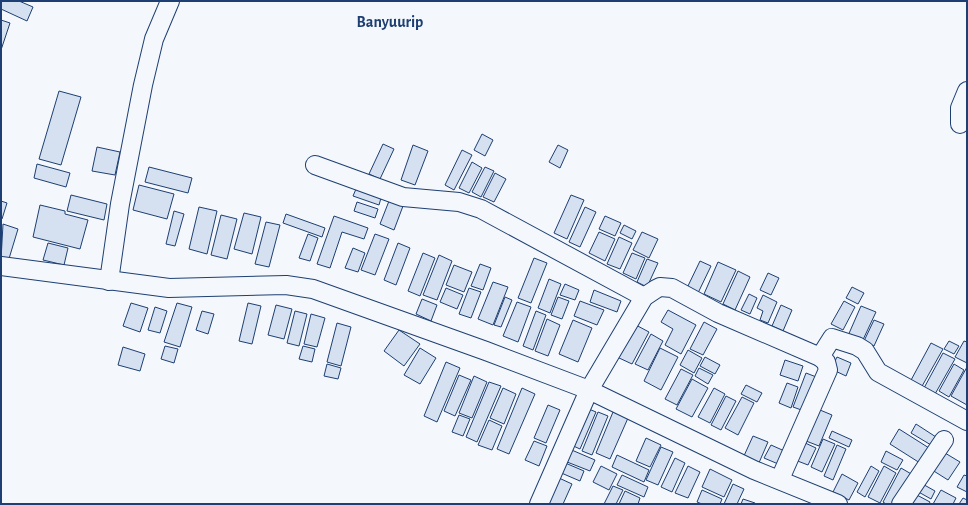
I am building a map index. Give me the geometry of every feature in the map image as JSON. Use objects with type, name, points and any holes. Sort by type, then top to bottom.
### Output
[{"type":"street","points":[[109,282],[120,204],[143,85],[154,39],[170,1]]},
{"type":"street","points":[[960,124],[960,108],[967,91]]},
{"type":"street","points":[[315,165],[402,197],[459,202],[481,209],[644,297]]},
{"type":"street","points":[[1,266],[109,282],[169,288],[286,285],[306,288],[486,351],[589,390],[741,463],[838,504]]},
{"type":"street","points":[[539,504],[589,390],[644,297],[660,287],[672,288],[718,313],[820,357],[826,362],[828,369],[780,480]]},
{"type":"street","points":[[820,357],[832,338],[857,346],[865,351],[878,372],[967,421]]},
{"type":"street","points":[[901,504],[944,440]]},
{"type":"building","points":[[1,1],[19,1],[33,7],[27,21],[1,9]]},
{"type":"building","points":[[1,20],[10,23],[1,50]]},
{"type":"building","points":[[59,91],[81,97],[61,165],[39,159]]},
{"type":"building","points":[[482,134],[493,140],[485,156],[474,150]]},
{"type":"building","points":[[383,144],[394,149],[380,179],[369,174]]},
{"type":"building","points":[[413,145],[428,151],[415,185],[401,180]]},
{"type":"building","points":[[558,145],[568,150],[560,168],[549,162]]},
{"type":"building","points":[[97,147],[120,152],[115,175],[92,171]]},
{"type":"building","points":[[462,150],[472,155],[454,190],[445,185]]},
{"type":"building","points":[[472,162],[482,168],[469,193],[459,188]]},
{"type":"building","points":[[37,164],[70,173],[66,187],[34,178]]},
{"type":"building","points":[[149,167],[192,178],[188,193],[145,182]]},
{"type":"building","points":[[485,167],[494,171],[481,197],[472,192]]},
{"type":"building","points":[[495,173],[506,179],[494,202],[483,197]]},
{"type":"building","points":[[139,185],[174,194],[167,219],[133,210]]},
{"type":"building","points":[[356,189],[381,198],[379,205],[353,196]]},
{"type":"building","points":[[71,195],[107,204],[104,220],[67,211]]},
{"type":"building","points":[[571,195],[584,200],[567,239],[554,233]]},
{"type":"building","points":[[1,201],[7,203],[2,219],[1,219]]},
{"type":"building","points":[[389,201],[403,206],[394,230],[380,224]]},
{"type":"building","points":[[357,202],[378,209],[375,218],[354,211]]},
{"type":"building","points":[[40,205],[65,211],[65,214],[88,220],[80,249],[33,237]]},
{"type":"building","points":[[199,207],[217,211],[207,254],[189,249]]},
{"type":"building","points":[[585,207],[596,212],[580,247],[569,242]]},
{"type":"building","points":[[174,211],[184,214],[175,246],[166,244]]},
{"type":"building","points":[[244,213],[261,217],[252,254],[234,249]]},
{"type":"building","points":[[286,214],[325,228],[322,237],[283,223]]},
{"type":"building","points":[[221,215],[237,219],[227,259],[211,255]]},
{"type":"building","points":[[334,216],[368,228],[364,239],[342,232],[330,268],[317,264]]},
{"type":"building","points":[[605,216],[621,223],[615,236],[599,229]]},
{"type":"building","points":[[266,222],[280,225],[269,267],[255,264]]},
{"type":"building","points":[[3,224],[18,229],[8,262],[1,260]]},
{"type":"building","points":[[624,225],[636,231],[632,239],[620,233]]},
{"type":"building","points":[[599,232],[615,239],[605,261],[589,253]]},
{"type":"building","points":[[642,232],[658,239],[649,258],[633,250]]},
{"type":"building","points":[[308,234],[318,238],[310,261],[299,258]]},
{"type":"building","points":[[375,234],[389,239],[375,275],[361,270]]},
{"type":"building","points":[[619,237],[632,243],[620,269],[607,264]]},
{"type":"building","points":[[48,243],[68,248],[64,265],[43,260]]},
{"type":"building","points":[[398,243],[410,248],[396,285],[384,280]]},
{"type":"building","points":[[353,248],[365,253],[358,272],[345,268]]},
{"type":"building","points":[[423,253],[435,258],[420,296],[408,291]]},
{"type":"building","points":[[632,253],[645,258],[636,279],[623,273]]},
{"type":"building","points":[[439,255],[452,261],[437,300],[423,295]]},
{"type":"building","points":[[534,258],[547,263],[531,303],[518,298]]},
{"type":"building","points":[[647,259],[658,263],[647,287],[637,282]]},
{"type":"building","points":[[700,261],[711,266],[698,293],[687,288]]},
{"type":"building","points":[[718,262],[736,270],[721,302],[704,294]]},
{"type":"building","points":[[480,264],[491,268],[483,290],[471,286]]},
{"type":"building","points":[[454,265],[472,272],[464,292],[446,285]]},
{"type":"building","points":[[738,271],[750,277],[735,310],[723,304]]},
{"type":"building","points":[[768,273],[779,278],[771,295],[760,290]]},
{"type":"building","points":[[549,279],[561,284],[550,313],[538,308]]},
{"type":"building","points":[[493,282],[508,287],[493,325],[478,319]]},
{"type":"building","points":[[565,284],[579,290],[575,300],[560,295]]},
{"type":"building","points":[[852,287],[864,293],[858,304],[846,298]]},
{"type":"building","points":[[446,288],[463,295],[457,309],[440,302]]},
{"type":"building","points":[[469,288],[481,292],[471,318],[459,314]]},
{"type":"building","points":[[594,290],[621,301],[617,312],[590,302]]},
{"type":"building","points":[[749,294],[757,298],[750,314],[741,310]]},
{"type":"building","points":[[763,295],[777,302],[768,323],[760,320],[763,311],[757,308]]},
{"type":"building","points":[[505,297],[512,300],[501,327],[494,325]]},
{"type":"building","points":[[558,297],[569,301],[562,319],[551,315]]},
{"type":"building","points":[[422,299],[437,305],[431,321],[416,314]]},
{"type":"building","points":[[580,301],[604,310],[597,325],[574,316]]},
{"type":"building","points":[[844,301],[855,307],[843,330],[831,324]]},
{"type":"building","points":[[517,302],[531,307],[518,342],[503,336]]},
{"type":"building","points":[[131,303],[148,308],[140,332],[123,326]]},
{"type":"building","points":[[177,303],[192,307],[180,347],[164,342]]},
{"type":"building","points":[[248,303],[261,306],[252,344],[239,341]]},
{"type":"building","points":[[276,305],[292,309],[284,339],[268,335]]},
{"type":"building","points":[[781,305],[792,310],[783,331],[772,326]]},
{"type":"building","points":[[861,306],[876,312],[861,344],[847,338]]},
{"type":"building","points":[[155,307],[167,311],[160,333],[148,330]]},
{"type":"building","points":[[668,310],[696,325],[681,354],[665,345],[673,329],[661,322]]},
{"type":"building","points":[[202,311],[214,314],[208,334],[196,330]]},
{"type":"building","points":[[295,311],[307,314],[299,346],[287,343]]},
{"type":"building","points":[[536,311],[546,315],[533,350],[523,346]]},
{"type":"building","points":[[311,314],[325,318],[317,347],[304,344]]},
{"type":"building","points":[[547,319],[560,325],[548,356],[535,351]]},
{"type":"building","points":[[573,320],[592,328],[578,362],[559,354]]},
{"type":"building","points":[[874,320],[884,324],[874,346],[864,341]]},
{"type":"building","points":[[704,322],[717,329],[703,355],[690,349]]},
{"type":"building","points":[[337,323],[351,327],[341,366],[327,362]]},
{"type":"building","points":[[634,324],[649,332],[632,364],[617,357]]},
{"type":"building","points":[[399,330],[420,344],[404,366],[384,351]]},
{"type":"building","points":[[651,334],[663,341],[648,370],[635,364]]},
{"type":"building","points":[[949,341],[959,346],[954,354],[944,349]]},
{"type":"building","points":[[964,341],[967,342],[967,363],[955,357]]},
{"type":"building","points":[[931,343],[943,349],[921,388],[910,382]]},
{"type":"building","points":[[165,346],[178,349],[174,363],[161,359]]},
{"type":"building","points":[[303,346],[315,349],[312,362],[299,359]]},
{"type":"building","points":[[123,347],[145,354],[140,371],[118,365]]},
{"type":"building","points":[[420,348],[436,358],[420,384],[404,375]]},
{"type":"building","points":[[660,348],[678,357],[661,390],[644,381]]},
{"type":"building","points":[[688,350],[702,358],[694,373],[680,365]]},
{"type":"building","points":[[943,353],[955,359],[935,394],[924,388]]},
{"type":"building","points":[[705,357],[720,365],[715,374],[700,366]]},
{"type":"building","points":[[837,357],[851,363],[846,376],[831,369]]},
{"type":"building","points":[[785,360],[803,366],[798,381],[780,375]]},
{"type":"building","points":[[446,362],[460,368],[437,422],[424,416]]},
{"type":"building","points":[[327,364],[341,368],[338,379],[324,376]]},
{"type":"building","points":[[954,364],[964,370],[949,397],[939,391]]},
{"type":"building","points":[[967,367],[967,405],[951,396]]},
{"type":"building","points":[[699,368],[713,375],[708,384],[695,376]]},
{"type":"building","points":[[681,369],[693,375],[677,405],[665,399]]},
{"type":"building","points":[[806,373],[819,378],[807,412],[793,407]]},
{"type":"building","points":[[459,375],[471,380],[455,416],[444,411]]},
{"type":"building","points":[[474,376],[487,382],[472,418],[459,413]]},
{"type":"building","points":[[692,379],[708,388],[692,417],[676,409]]},
{"type":"building","points":[[489,382],[501,386],[477,442],[466,437]]},
{"type":"building","points":[[787,383],[798,387],[791,408],[779,403]]},
{"type":"building","points":[[746,385],[762,393],[757,402],[741,394]]},
{"type":"building","points":[[503,388],[516,394],[504,424],[490,418]]},
{"type":"building","points":[[522,388],[535,394],[509,454],[497,449]]},
{"type":"building","points":[[714,388],[725,394],[710,423],[698,417]]},
{"type":"building","points":[[726,396],[736,401],[721,430],[711,425]]},
{"type":"building","points":[[742,397],[754,403],[738,435],[725,428]]},
{"type":"building","points":[[548,405],[560,410],[546,443],[534,438]]},
{"type":"building","points":[[584,407],[596,412],[580,449],[569,444]]},
{"type":"building","points":[[820,410],[832,415],[819,446],[806,441]]},
{"type":"building","points":[[598,412],[608,416],[592,455],[582,451]]},
{"type":"building","points":[[613,412],[628,418],[610,459],[596,453]]},
{"type":"building","points":[[459,415],[470,419],[463,436],[452,432]]},
{"type":"building","points":[[489,420],[502,426],[492,450],[478,445]]},
{"type":"building","points":[[916,424],[936,437],[931,445],[911,433]]},
{"type":"building","points":[[899,429],[929,448],[920,463],[890,444]]},
{"type":"building","points":[[832,431],[852,440],[849,447],[829,438]]},
{"type":"building","points":[[753,436],[768,442],[758,465],[743,458]]},
{"type":"building","points":[[646,438],[661,445],[650,467],[636,461]]},
{"type":"building","points":[[823,439],[835,444],[822,472],[811,467]]},
{"type":"building","points":[[534,441],[547,446],[539,466],[525,460]]},
{"type":"building","points":[[803,442],[816,448],[808,465],[795,460]]},
{"type":"building","points":[[771,445],[789,453],[783,466],[764,458]]},
{"type":"building","points":[[837,445],[846,449],[833,480],[824,476]]},
{"type":"building","points":[[661,447],[673,452],[658,485],[646,480]]},
{"type":"building","points":[[567,448],[595,460],[590,471],[562,460]]},
{"type":"building","points":[[940,450],[960,462],[948,480],[929,468]]},
{"type":"building","points":[[886,451],[903,460],[897,470],[881,462]]},
{"type":"building","points":[[617,455],[649,470],[644,482],[612,467]]},
{"type":"building","points":[[675,458],[685,463],[672,492],[661,487]]},
{"type":"building","points":[[563,462],[584,471],[580,481],[559,472]]},
{"type":"building","points":[[601,466],[617,474],[609,490],[593,482]]},
{"type":"building","points":[[688,466],[700,472],[688,498],[675,493]]},
{"type":"building","points":[[871,466],[879,471],[865,497],[857,492]]},
{"type":"building","points":[[884,466],[896,473],[880,503],[868,497]]},
{"type":"building","points":[[901,468],[913,475],[898,504],[886,504],[883,502]]},
{"type":"building","points":[[710,469],[732,480],[724,497],[702,487]]},
{"type":"building","points":[[842,474],[858,483],[849,500],[833,492]]},
{"type":"building","points":[[622,475],[648,487],[644,497],[617,485]]},
{"type":"building","points":[[964,475],[967,476],[967,492],[957,487]]},
{"type":"building","points":[[559,478],[572,484],[563,504],[548,504]]},
{"type":"building","points":[[919,482],[935,491],[931,499],[915,490]]},
{"type":"building","points":[[733,484],[744,489],[737,504],[724,504]]},
{"type":"building","points":[[613,486],[623,490],[616,504],[604,504]]},
{"type":"building","points":[[702,490],[722,499],[720,504],[702,504],[697,502]]},
{"type":"building","points":[[941,490],[956,498],[953,504],[933,504]]},
{"type":"building","points":[[625,491],[640,498],[638,504],[619,504]]},
{"type":"building","points":[[915,494],[930,502],[929,504],[910,504]]},
{"type":"building","points":[[963,498],[967,500],[967,504],[959,504]]},
{"type":"building","points":[[743,499],[755,503],[741,504]]},
{"type":"district","name":"Banyuurip","points":[[390,21]]}]
